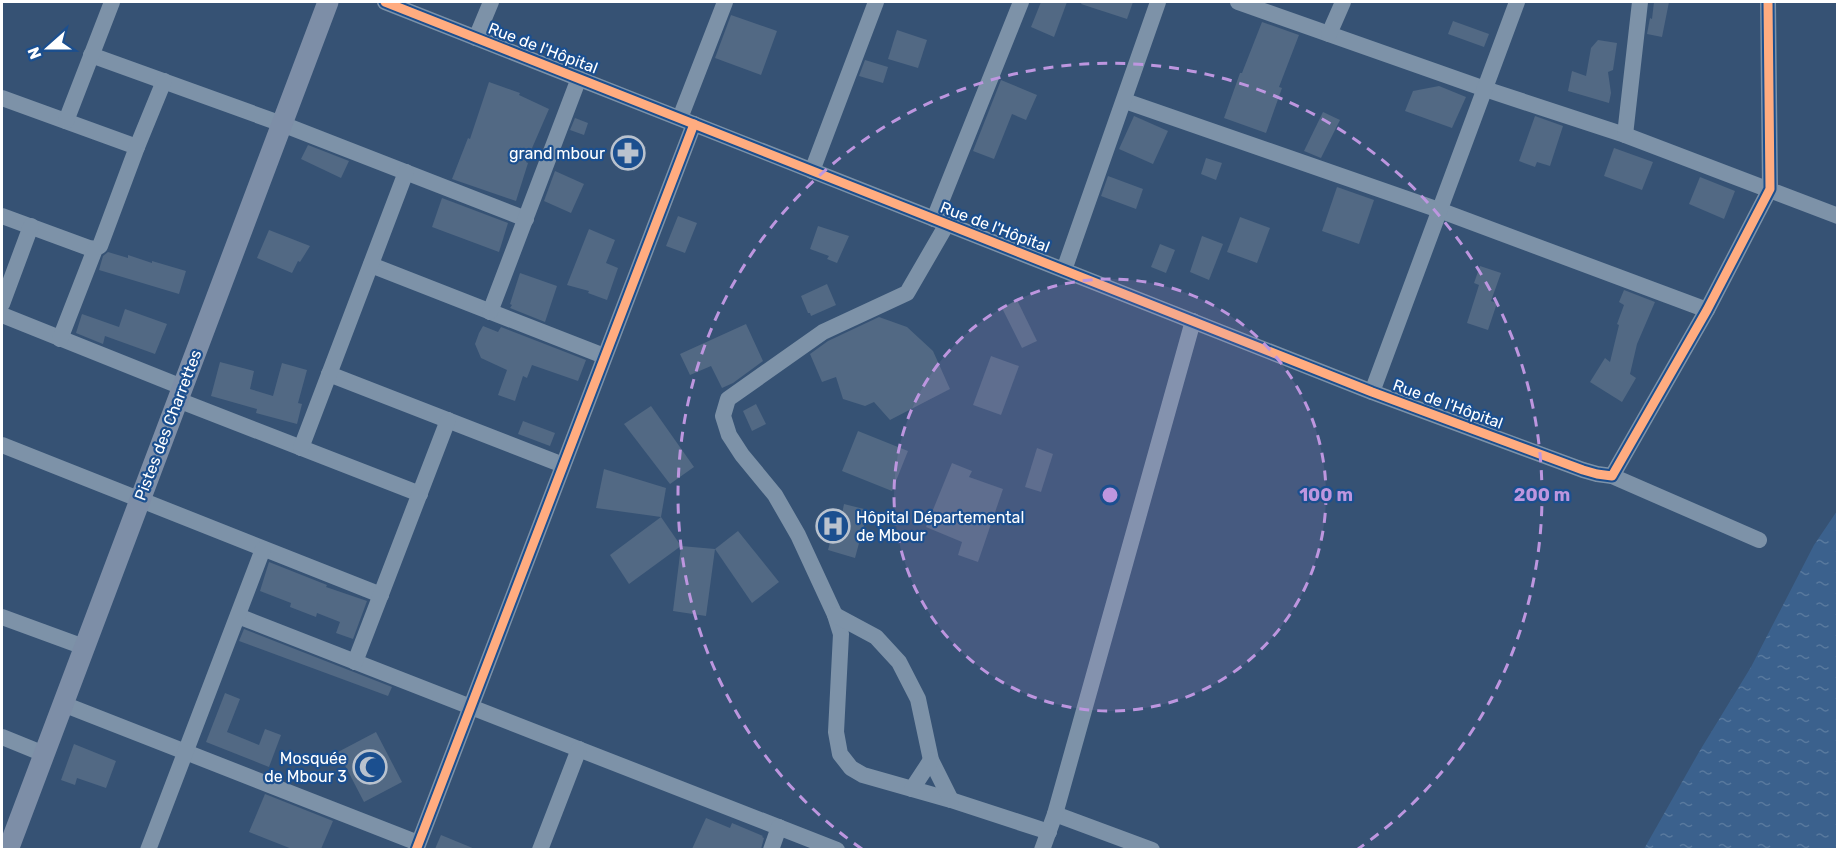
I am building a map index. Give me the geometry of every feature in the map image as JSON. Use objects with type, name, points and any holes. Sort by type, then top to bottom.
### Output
[{"type":"main road","name":"Pistes des Charrettes","points":[[8,849],[328,2]]},
{"type":"street","points":[[66,121],[112,2]]},
{"type":"street","name":"Rue de l'Hôpital","points":[[385,2],[1372,392],[1605,475],[1759,540]]},
{"type":"street","points":[[476,38],[491,2]]},
{"type":"street","points":[[63,704],[417,846],[604,356],[687,121],[725,2]]},
{"type":"street","points":[[812,171],[876,2]]},
{"type":"street","points":[[1021,2],[941,222],[907,293],[823,332],[728,399],[723,416],[729,435],[742,455],[775,495],[798,535],[835,615],[841,634],[836,732],[840,754],[851,768],[863,775],[951,800],[1049,832]]},
{"type":"street","points":[[1064,270],[1158,2]]},
{"type":"street","points":[[1238,2],[1485,89],[1626,135],[1838,216]]},
{"type":"street","points":[[1329,34],[1343,2]]},
{"type":"street","points":[[1372,392],[1517,2]]},
{"type":"street","points":[[1626,135],[1640,2]]},
{"type":"street","points":[[1605,475],[1707,310],[1770,189],[1768,2]]},
{"type":"street","points":[[91,55],[282,124],[526,219]]},
{"type":"street","points":[[490,312],[579,78]]},
{"type":"street","points":[[60,339],[95,249],[100,246],[164,81]]},
{"type":"street","points":[[2,98],[137,147]]},
{"type":"street","points":[[1125,100],[1439,210],[1707,310]]},
{"type":"street","points":[[301,448],[406,172]]},
{"type":"street","points":[[2,216],[95,249]]},
{"type":"street","points":[[2,304],[31,226]]},
{"type":"street","points":[[371,265],[604,356]]},
{"type":"street","points":[[2,315],[301,448],[420,494]]},
{"type":"street","points":[[1042,849],[1055,814],[1193,321]]},
{"type":"street","points":[[329,374],[563,465]]},
{"type":"street","points":[[356,662],[448,420]]},
{"type":"street","points":[[2,445],[381,595]]},
{"type":"street","points":[[148,849],[263,549]]},
{"type":"street","points":[[835,615],[876,637],[899,662],[918,699],[931,760],[951,800]]},
{"type":"street","points":[[238,616],[837,849]]},
{"type":"street","points":[[2,617],[84,647]]},
{"type":"street","points":[[2,736],[44,754]]},
{"type":"street","points":[[540,849],[579,749]]},
{"type":"street","points":[[912,789],[931,760]]},
{"type":"street","points":[[1055,814],[1152,849]]},
{"type":"street","points":[[771,849],[779,827]]},
{"type":"water","points":[[1837,511],[1837,849],[1644,849],[1751,667],[1814,545]]},
{"type":"building","points":[[1041,2],[1067,2],[1054,37],[1031,27]]},
{"type":"building","points":[[1082,2],[1133,2],[1127,19],[1081,4]]},
{"type":"building","points":[[1654,2],[1669,2],[1662,37],[1647,34]]},
{"type":"building","points":[[731,15],[777,31],[761,75],[715,58]]},
{"type":"building","points":[[1453,21],[1489,34],[1484,47],[1448,34]]},
{"type":"building","points":[[1262,22],[1299,35],[1279,87],[1282,88],[1266,133],[1224,118]]},
{"type":"building","points":[[897,30],[927,40],[918,68],[888,59]]},
{"type":"building","points":[[1598,40],[1617,43],[1613,70],[1608,72],[1611,93],[1609,103],[1568,91],[1572,71],[1586,76],[1591,48]]},
{"type":"building","points":[[865,60],[888,67],[883,83],[859,76]]},
{"type":"building","points":[[1001,80],[1037,95],[1026,120],[1012,114],[994,159],[973,151]]},
{"type":"building","points":[[489,82],[520,93],[519,95],[549,109],[526,162],[528,163],[516,201],[452,179],[468,138],[470,139]]},
{"type":"building","points":[[1439,86],[1466,97],[1452,128],[1405,111],[1413,91]]},
{"type":"building","points":[[1323,112],[1340,120],[1321,158],[1304,151]]},
{"type":"building","points":[[1134,116],[1168,131],[1153,164],[1119,149]]},
{"type":"building","points":[[1535,116],[1563,126],[1550,166],[1537,162],[1535,167],[1519,161]]},
{"type":"building","points":[[575,118],[588,123],[584,135],[570,130]]},
{"type":"building","name":"grand mbour","points":[[622,135],[646,147],[634,171],[611,159]]},
{"type":"building","points":[[308,145],[349,161],[341,178],[301,159]]},
{"type":"building","points":[[1614,148],[1653,162],[1642,190],[1604,176]]},
{"type":"building","points":[[1206,158],[1222,163],[1216,180],[1201,174]]},
{"type":"building","points":[[555,171],[584,184],[571,213],[544,201]]},
{"type":"building","points":[[1108,176],[1143,189],[1136,209],[1101,196]]},
{"type":"building","points":[[1700,177],[1735,191],[1724,219],[1689,204]]},
{"type":"building","points":[[1337,187],[1374,200],[1359,244],[1322,231]]},
{"type":"building","points":[[442,198],[508,223],[499,252],[432,227]]},
{"type":"building","points":[[678,216],[697,223],[685,253],[666,246]]},
{"type":"building","points":[[1240,217],[1270,228],[1257,263],[1227,252]]},
{"type":"building","points":[[818,226],[849,236],[837,263],[827,259],[829,256],[810,249]]},
{"type":"building","points":[[589,229],[615,240],[606,263],[618,268],[607,300],[588,293],[589,291],[567,285]]},
{"type":"building","points":[[269,230],[310,246],[292,273],[257,258]]},
{"type":"building","points":[[1202,236],[1223,244],[1209,280],[1190,272]]},
{"type":"building","points":[[1160,244],[1175,250],[1166,273],[1151,267]]},
{"type":"building","points":[[108,252],[128,258],[128,255],[186,271],[179,294],[99,270],[103,256]]},
{"type":"building","points":[[1480,266],[1501,273],[1491,301],[1497,303],[1488,330],[1467,323],[1479,285],[1474,283]]},
{"type":"building","points":[[520,273],[557,286],[545,322],[510,308]]},
{"type":"building","points":[[827,284],[836,305],[811,316],[801,296]]},
{"type":"building","points":[[1624,290],[1655,302],[1637,344],[1630,374],[1636,378],[1622,402],[1590,382],[1605,358],[1610,362],[1619,325],[1617,324],[1624,305],[1619,302]]},
{"type":"building","points":[[1017,300],[1037,341],[1022,348],[1002,308]]},
{"type":"building","points":[[125,309],[167,324],[155,354],[105,336],[103,344],[76,333],[82,314],[119,327]]},
{"type":"building","points":[[879,317],[907,327],[933,351],[950,389],[890,420],[874,402],[865,406],[843,399],[836,377],[822,382],[810,354],[828,341]]},
{"type":"building","points":[[746,324],[763,361],[733,383],[722,388],[711,366],[690,375],[680,354]]},
{"type":"building","points":[[483,326],[498,332],[501,327],[586,360],[578,381],[532,365],[527,378],[523,376],[515,401],[498,395],[507,370],[481,358],[475,344]]},
{"type":"building","points":[[991,356],[1019,366],[1001,415],[973,405]]},
{"type":"building","points":[[220,362],[254,371],[250,389],[273,396],[282,363],[307,370],[298,403],[302,404],[297,424],[256,413],[257,409],[211,396]]},
{"type":"building","points":[[756,404],[766,424],[752,431],[743,411]]},
{"type":"building","points":[[651,406],[694,467],[670,484],[624,424]]},
{"type":"building","points":[[523,421],[555,433],[550,446],[518,434]]},
{"type":"building","points":[[858,431],[908,451],[892,491],[842,471]]},
{"type":"building","points":[[1037,448],[1053,454],[1041,492],[1025,487]]},
{"type":"building","points":[[952,463],[972,471],[969,477],[1003,489],[978,562],[958,555],[962,542],[926,527]]},
{"type":"building","points":[[604,469],[666,488],[661,517],[596,508]]},
{"type":"building","points":[[844,504],[868,510],[855,558],[828,550],[834,528],[839,529]]},
{"type":"building","points":[[661,517],[681,546],[629,584],[610,555]]},
{"type":"building","points":[[738,531],[779,582],[752,603],[715,549]]},
{"type":"building","points":[[681,546],[715,549],[706,616],[673,611]]},
{"type":"building","points":[[269,562],[327,585],[326,587],[367,601],[353,639],[336,633],[340,622],[317,613],[316,617],[290,607],[291,603],[260,591]]},
{"type":"building","points":[[244,629],[392,687],[388,696],[239,641]]},
{"type":"building","points":[[225,693],[240,699],[227,732],[259,745],[265,729],[281,735],[269,767],[206,742]]},
{"type":"building","name":"Mosquée de Mbour 3","points":[[376,732],[402,782],[364,802],[338,752]]},
{"type":"building","points":[[74,744],[116,761],[106,788],[77,778],[75,785],[61,780]]},
{"type":"building","points":[[265,794],[333,821],[321,849],[292,849],[249,832]]},
{"type":"building","points":[[706,818],[730,828],[732,823],[763,836],[761,849],[692,849]]},
{"type":"building","points":[[441,835],[475,849],[435,849]]},
{"type":"cycle path","points":[[385,2],[1372,392],[1583,470],[1612,476],[1707,310],[1770,189],[1768,2]]},
{"type":"cycle path","points":[[416,850],[694,124]]},
{"type":"place","name":"grand mbour","points":[[628,153]]},
{"type":"place","name":"Hôpital Départemental de Mbour","points":[[833,526]]},
{"type":"place","name":"Mosquée de Mbour 3","points":[[370,767]]}]
